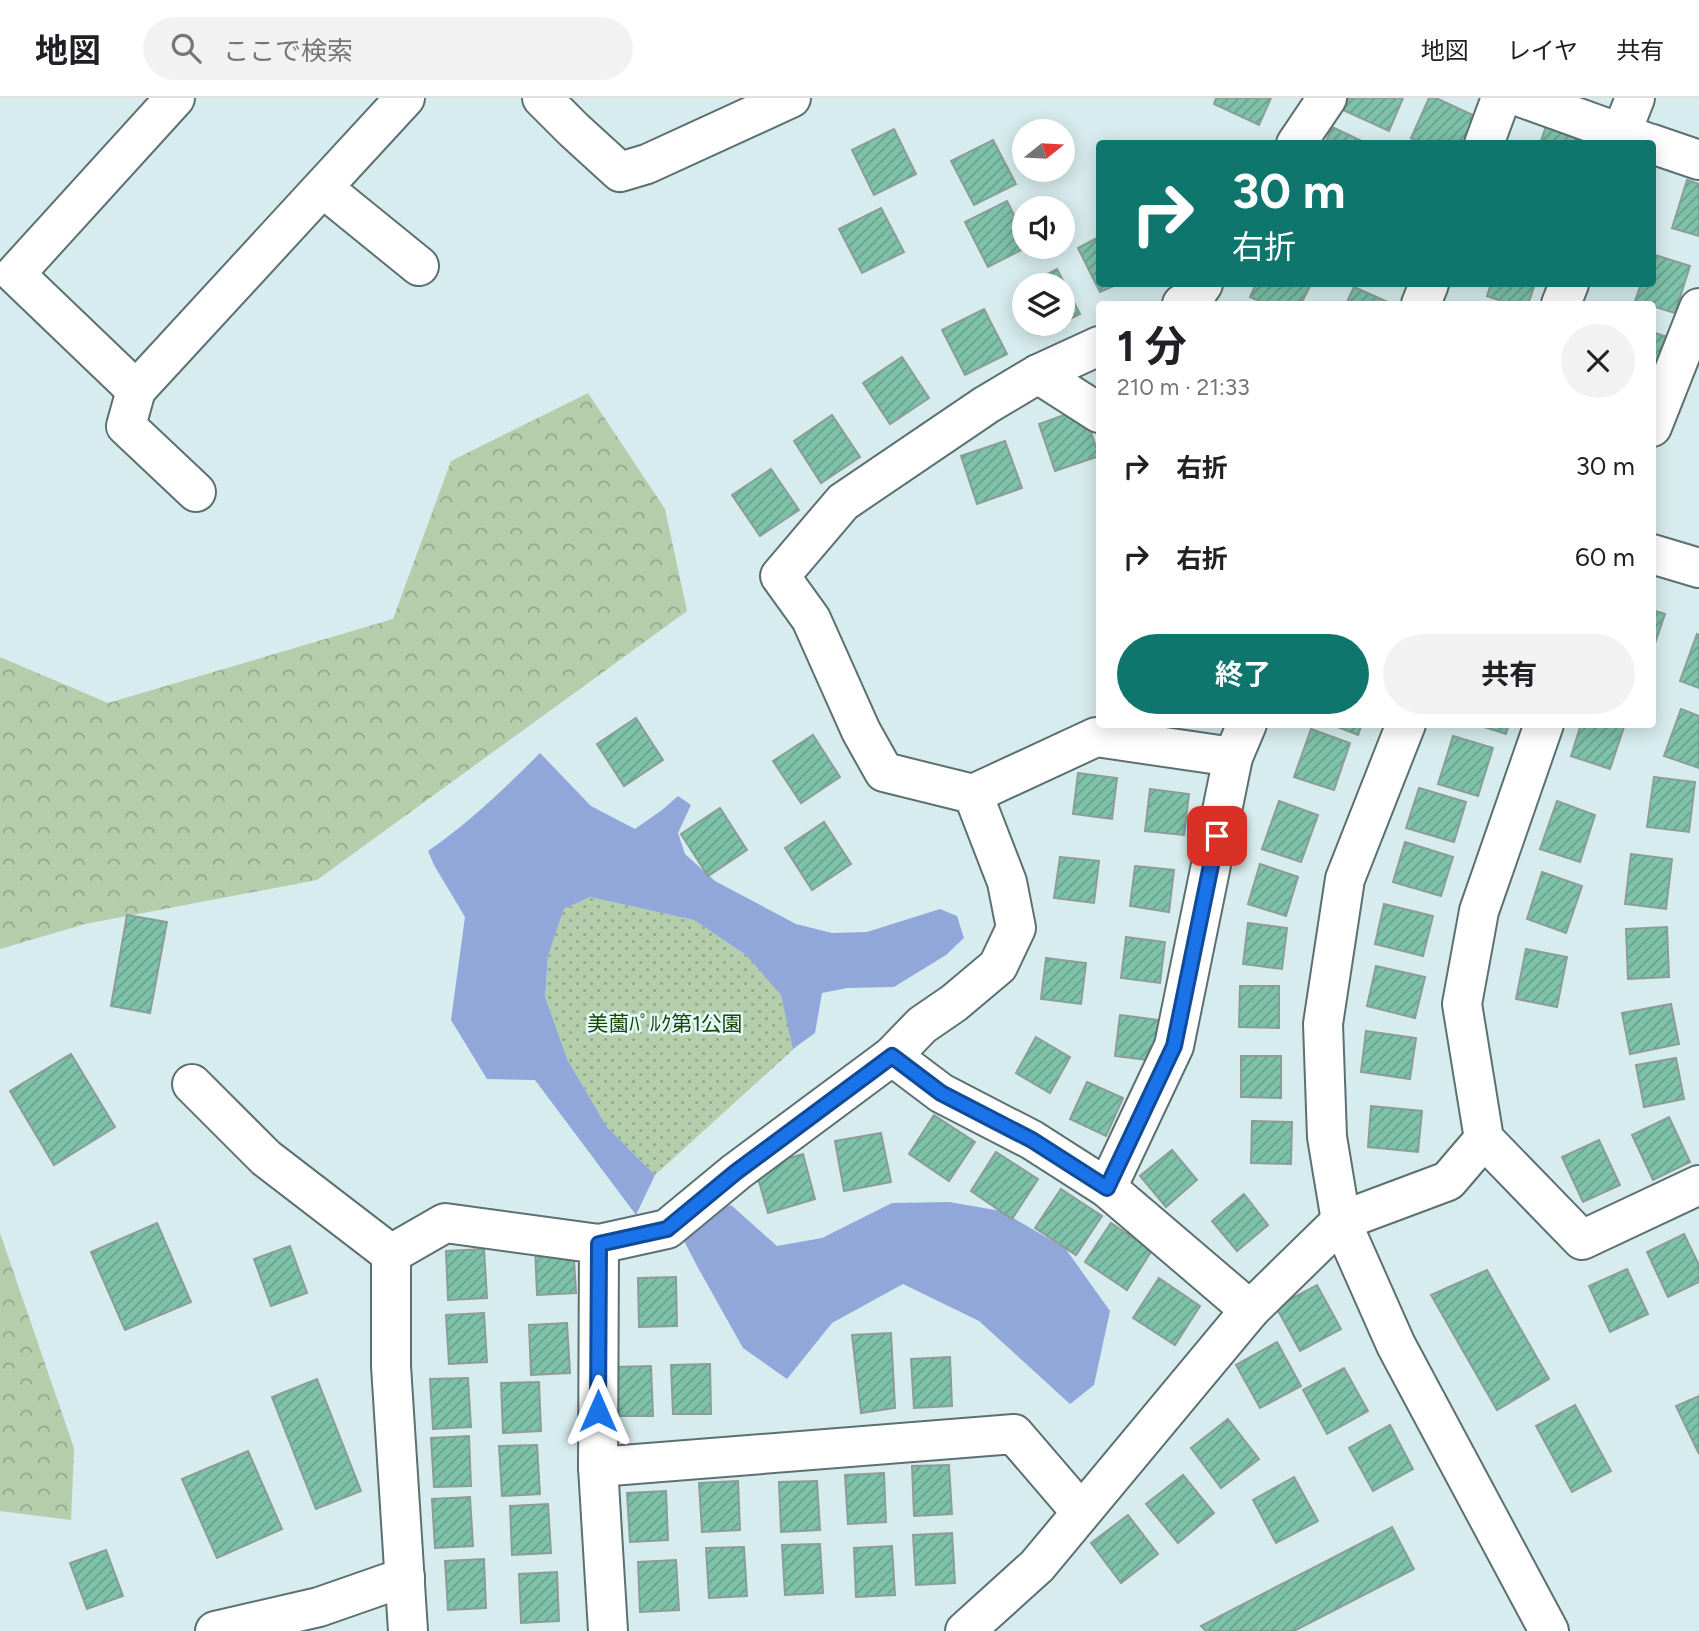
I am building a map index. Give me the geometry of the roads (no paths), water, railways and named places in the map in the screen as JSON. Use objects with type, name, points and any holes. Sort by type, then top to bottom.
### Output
[{"type":"street","points":[[136,390],[7,282],[175,98]]},
{"type":"street","points":[[196,492],[126,426],[136,390],[405,98]]},
{"type":"street","points":[[542,98],[620,172],[647,164],[791,98]]},
{"type":"street","points":[[1299,140],[1327,98]]},
{"type":"street","points":[[1485,140],[1501,98]]},
{"type":"street","points":[[1522,98],[1632,140]]},
{"type":"street","points":[[1635,98],[1635,140]]},
{"type":"street","points":[[1656,147],[1699,160]]},
{"type":"street","points":[[323,188],[419,265]]},
{"type":"street","points":[[1190,301],[1201,287]]},
{"type":"street","points":[[1656,417],[1699,308]]},
{"type":"street","points":[[1096,347],[1038,374],[986,405],[843,502],[780,576],[811,619],[861,731],[884,772],[973,794],[1096,737],[1240,741],[1174,1046],[1107,1188]]},
{"type":"street","points":[[1038,374],[1096,411]]},
{"type":"street","points":[[1656,555],[1699,568]]},
{"type":"street","points":[[1404,728],[1345,879],[1323,1024],[1327,1137],[1341,1221],[1396,1345],[1549,1631]]},
{"type":"street","points":[[1543,728],[1479,911],[1462,1004],[1484,1139],[1582,1240],[1699,1185]]},
{"type":"street","points":[[391,1254],[445,1223],[599,1244],[667,1229],[736,1172],[892,1056],[922,1025],[954,1003],[998,965],[1016,928],[1007,882],[973,794]]},
{"type":"street","points":[[892,1056],[941,1093],[1032,1140],[1107,1188],[1250,1310]]},
{"type":"street","points":[[192,1084],[266,1158],[391,1254]]},
{"type":"street","points":[[965,1631],[1037,1566],[1250,1310],[1341,1221],[1448,1181],[1484,1139]]},
{"type":"street","points":[[599,1244],[598,1467],[608,1631]]},
{"type":"street","points":[[391,1254],[391,1366],[405,1577],[419,1630]]},
{"type":"street","points":[[598,1467],[1014,1434],[1081,1512]]},
{"type":"street","points":[[215,1631],[319,1607],[405,1577]]},
{"type":"water","points":[[540,753],[591,806],[635,829],[678,796],[691,805],[678,833],[685,854],[715,881],[796,924],[832,933],[867,932],[940,909],[957,916],[964,938],[946,955],[894,987],[847,988],[822,993],[815,1033],[793,1049],[781,995],[746,955],[694,920],[590,897],[564,909],[548,956],[545,997],[568,1061],[607,1127],[655,1175],[636,1215],[535,1080],[487,1079],[451,1020],[465,917],[428,851],[472,817]]},
{"type":"water","points":[[949,1202],[1001,1211],[1065,1248],[1110,1311],[1094,1385],[1070,1404],[979,1321],[903,1284],[832,1323],[787,1379],[743,1348],[676,1225],[731,1205],[777,1246],[822,1238],[892,1203]]},
{"type":"park label","name":"美薗ﾊﾟﾙｸ第1公園","points":[[665,1024]]}]
